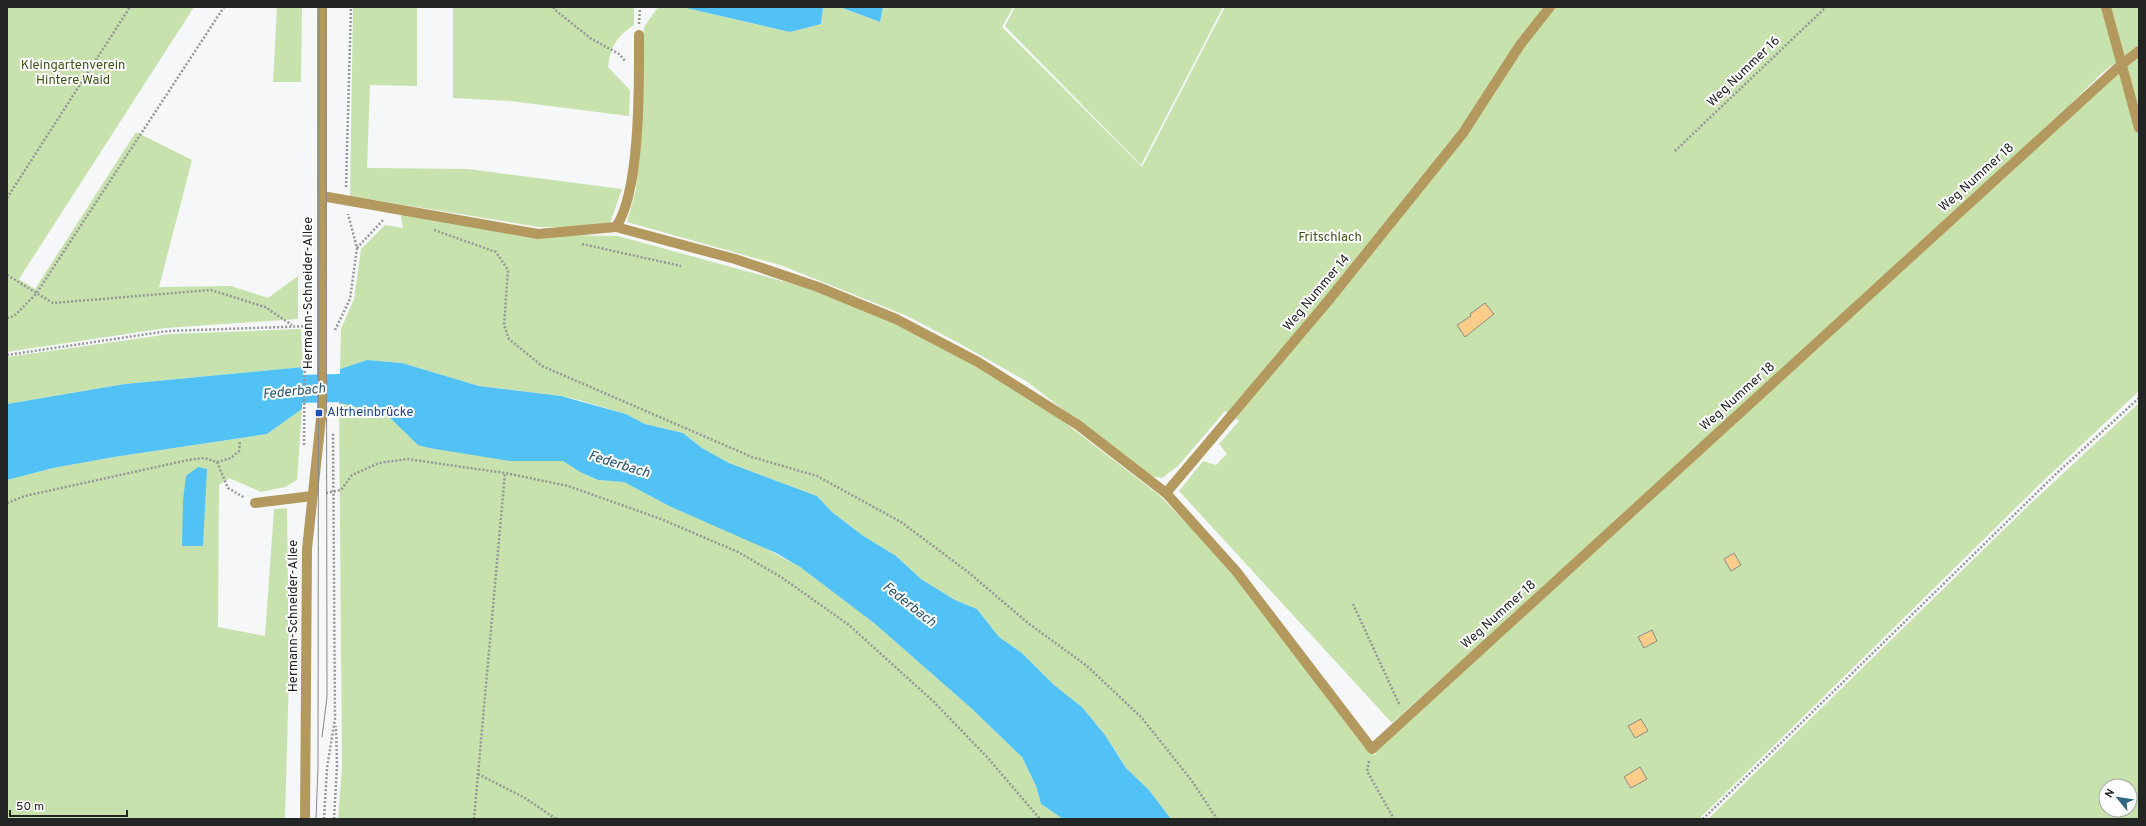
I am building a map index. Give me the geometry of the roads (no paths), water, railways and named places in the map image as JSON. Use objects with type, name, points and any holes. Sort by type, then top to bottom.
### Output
[{"type":"street","name":"Hermann-Schneider-Allee","points":[[305,819],[306,549],[319,448],[322,409],[322,7]]},
{"type":"street","name":"Weg Nummer 14","points":[[1166,493],[1328,301],[1464,133],[1520,45],[1550,7]]},
{"type":"street","points":[[2106,7],[2139,128]]},
{"type":"street","points":[[616,227],[623,216],[631,190],[639,76],[640,34]]},
{"type":"street","name":"Weg Nummer 18","points":[[1166,493],[1236,571],[1372,749],[2122,64],[2139,51]]},
{"type":"street","points":[[322,196],[538,234],[616,227],[735,259],[818,287],[896,318],[978,362],[1078,425],[1166,493]]},
{"type":"street","points":[[255,502],[312,496]]},
{"type":"water","points":[[682,7],[823,7],[821,24],[790,32]]},
{"type":"water","points":[[840,7],[883,7],[880,22]]},
{"type":"water","points":[[367,360],[402,363],[479,386],[561,396],[626,414],[645,424],[683,433],[702,448],[729,463],[817,496],[832,512],[862,535],[896,556],[921,579],[955,600],[977,609],[999,637],[1022,653],[1054,685],[1082,707],[1105,735],[1126,768],[1149,790],[1171,819],[1063,819],[1041,804],[1036,786],[1022,757],[971,708],[874,623],[800,567],[776,553],[669,506],[624,482],[598,480],[580,472],[563,461],[510,461],[418,445],[385,413],[370,405],[353,401],[339,404],[340,369]]},
{"type":"water","points":[[303,367],[302,409],[267,434],[114,457],[53,468],[7,480],[7,404],[125,384]]},
{"type":"water","points":[[198,467],[207,469],[203,546],[182,546],[183,500],[186,476]]},
{"type":"waterway","name":"Federbach","points":[[265,394],[299,389],[339,388],[376,398]]},
{"type":"tram line","points":[[316,819],[318,767],[319,7]]},
{"type":"tram line","points":[[322,737],[327,697],[326,7]]},
{"type":"place","name":"Altrheinbrücke","points":[[319,413]]},
{"type":"park label","name":"Kleingartenverein Hintere Waid","points":[[73,74]]},
{"type":"park label","name":"Fritschlach","points":[[1330,238]]}]
